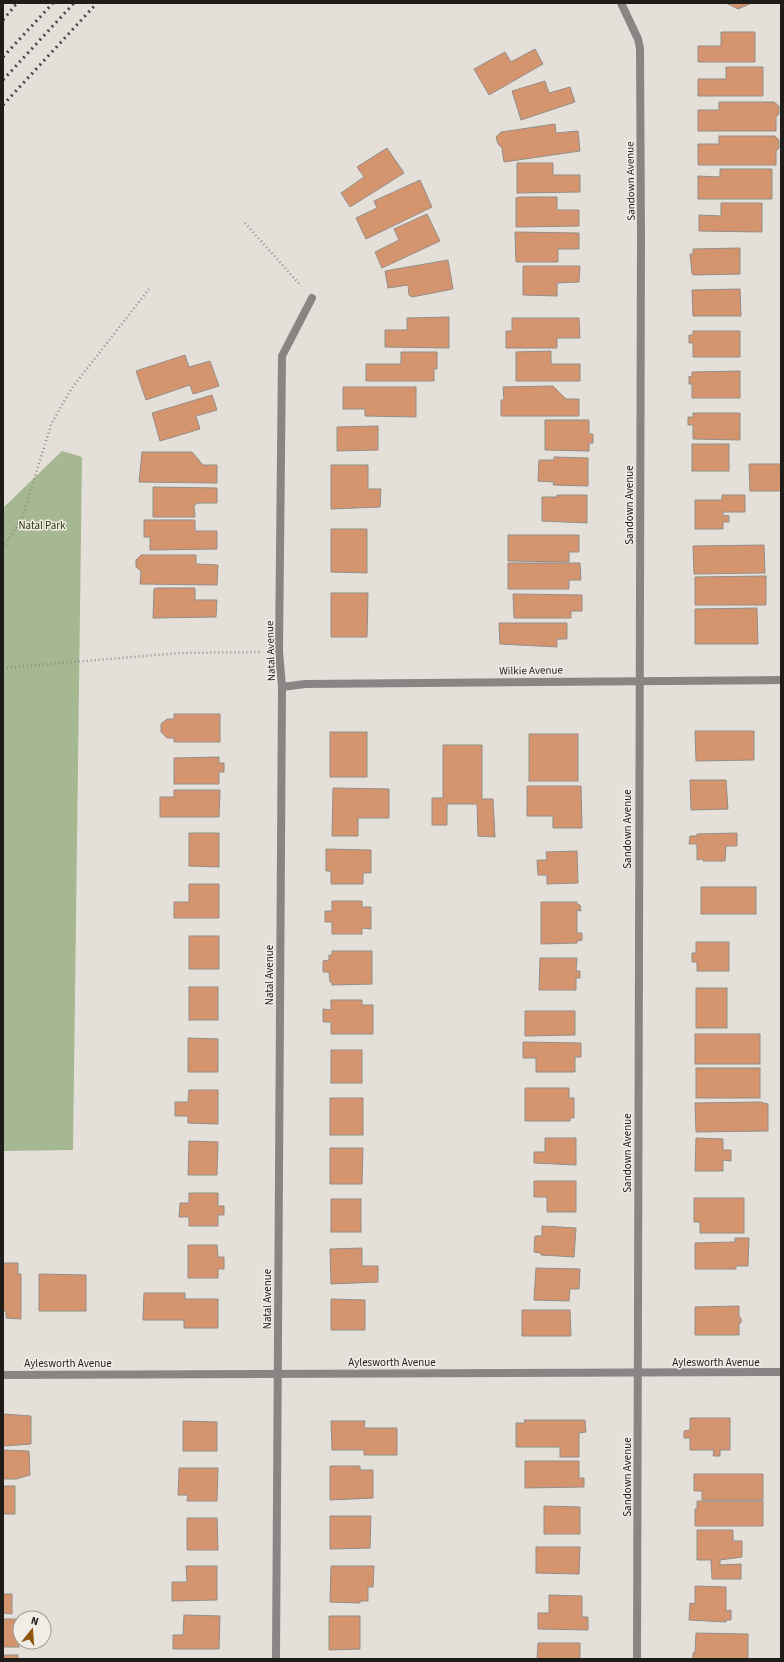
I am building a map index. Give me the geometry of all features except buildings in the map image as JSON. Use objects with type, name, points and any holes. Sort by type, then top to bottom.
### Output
[{"type":"street","name":"Sandown Avenue","points":[[621,3],[638,39],[640,48],[641,253],[637,1659]]},
{"type":"street","name":"Natal Avenue","points":[[276,1659],[282,687],[279,651],[282,356],[312,298]]},
{"type":"street","name":"Wilkie Avenue","points":[[282,687],[305,684],[781,680]]},
{"type":"street","name":"Aylesworth Avenue","points":[[3,1374],[637,1374],[781,1372]]},
{"type":"path","points":[[245,223],[312,298]]},
{"type":"path","points":[[3,548],[22,518],[51,425],[60,408],[72,388],[148,289]]},
{"type":"path","points":[[3,668],[179,653],[279,651]]},
{"type":"green space","name":"Natal Park","points":[[62,451],[82,457],[73,1150],[3,1151],[3,508]]},
{"type":"railway","points":[[3,20],[17,3]]},
{"type":"railway","points":[[3,57],[53,3]]},
{"type":"railway","points":[[3,80],[74,3]]},
{"type":"railway","points":[[3,105],[97,3]]}]
